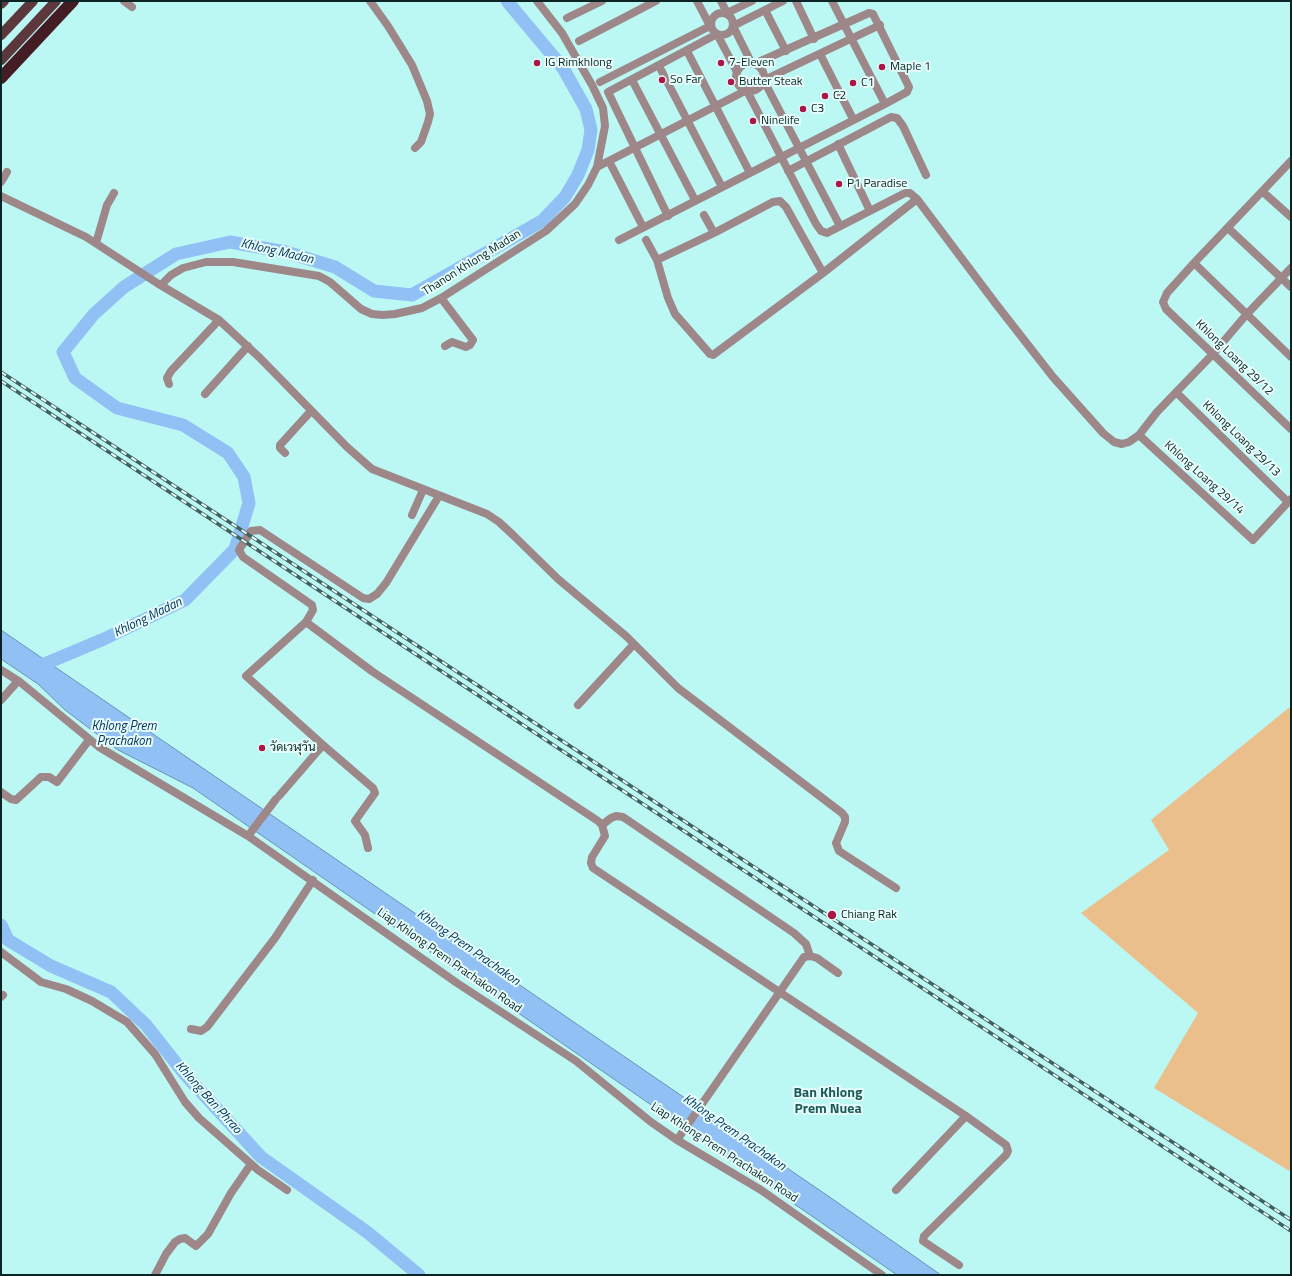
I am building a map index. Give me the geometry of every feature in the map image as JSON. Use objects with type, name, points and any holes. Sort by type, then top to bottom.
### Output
[{"type":"highway","points":[[1,78],[73,1]]},
{"type":"main road","points":[[1,4],[4,1]]},
{"type":"main road","points":[[1,35],[33,1]]},
{"type":"main road","points":[[1,60],[56,1]]},
{"type":"street","points":[[124,1],[132,7]]},
{"type":"street","points":[[370,1],[388,26],[412,65],[427,101],[430,114],[428,122],[421,142],[415,148]]},
{"type":"street","name":"Thanon Khlong Madan","points":[[159,284],[183,268],[198,264],[220,261],[272,267],[319,276],[330,282],[361,309],[372,314],[383,315],[415,309],[441,298],[546,231],[574,204],[588,185],[597,167],[605,126],[603,108],[569,46],[537,1]]},
{"type":"street","points":[[567,18],[602,1]]},
{"type":"street","points":[[579,41],[656,1]]},
{"type":"street","points":[[697,1],[710,26],[717,34],[737,72],[737,83],[746,91],[821,231],[827,233],[904,193],[910,193],[917,199],[1048,371],[1103,433],[1114,442],[1122,444],[1129,442],[1139,435],[1157,412],[1177,393],[1246,315],[1291,268]]},
{"type":"street","points":[[721,1],[727,13],[732,17],[733,26],[753,64],[763,72],[764,81],[840,226]]},
{"type":"street","points":[[600,82],[710,26],[712,18],[723,12],[727,13],[752,1]]},
{"type":"street","points":[[668,216],[608,92],[717,34],[728,32],[733,26],[783,1]]},
{"type":"street","points":[[796,1],[814,39]]},
{"type":"street","points":[[832,1],[885,104]]},
{"type":"street","points":[[765,10],[786,52]]},
{"type":"street","points":[[619,240],[668,216],[695,200],[750,173],[780,156],[885,104],[907,92],[909,87],[880,25],[874,14],[869,13],[786,52],[753,64],[742,66],[737,72]]},
{"type":"street","points":[[597,167],[746,91],[757,90],[764,81],[880,25]]},
{"type":"street","points":[[687,51],[750,173]]},
{"type":"street","points":[[820,54],[853,119]]},
{"type":"street","points":[[659,66],[722,187]]},
{"type":"street","points":[[632,80],[695,200]]},
{"type":"street","points":[[788,171],[891,117],[897,118],[903,126],[926,175]]},
{"type":"street","points":[[838,144],[870,211]]},
{"type":"street","points":[[609,161],[643,227]]},
{"type":"street","points":[[1291,161],[1194,263],[1291,357]]},
{"type":"street","points":[[1,182],[7,172]]},
{"type":"street","points":[[1263,192],[1291,217]]},
{"type":"street","points":[[96,243],[107,205],[114,193]]},
{"type":"street","points":[[1,196],[50,218],[96,243],[159,284],[219,320],[248,346],[347,447],[372,469],[486,514],[499,522],[558,579],[592,606],[634,644],[678,688],[842,812],[845,817],[845,822],[836,843],[839,851],[896,888]]},
{"type":"street","points":[[646,240],[657,260],[668,298],[675,314],[710,354],[713,355],[823,273],[917,199]]},
{"type":"street","points":[[657,260],[714,233],[773,202],[780,201],[786,207],[823,273]]},
{"type":"street","points":[[704,215],[714,233]]},
{"type":"street","points":[[1228,228],[1291,287]]},
{"type":"street","name":"Khlong Loang 29/12","points":[[1194,263],[1167,293],[1163,302],[1166,309],[1212,355],[1291,429]]},
{"type":"street","points":[[441,298],[472,340],[470,345],[466,347],[452,342],[445,346]]},
{"type":"street","points":[[169,384],[167,378],[171,371],[219,320]]},
{"type":"street","points":[[205,394],[248,346]]},
{"type":"street","name":"Khlong Loang 29/13","points":[[1177,393],[1290,500]]},
{"type":"street","points":[[285,453],[280,448],[280,445],[311,410]]},
{"type":"street","name":"Khlong Loang 29/14","points":[[1139,435],[1253,540],[1290,500]]},
{"type":"street","points":[[412,515],[423,490]]},
{"type":"street","points":[[368,848],[365,835],[355,821],[375,793],[373,788],[246,676],[306,622],[312,613],[312,606],[240,554],[239,550],[251,531],[260,530],[363,598],[369,599],[377,594],[386,583],[439,496]]},
{"type":"street","points":[[306,622],[373,672],[598,821],[602,826],[605,836],[592,857],[591,863],[593,868],[781,992],[1006,1144],[1008,1150],[1006,1155],[924,1236],[923,1241],[960,1265]]},
{"type":"street","points":[[578,705],[634,644]]},
{"type":"street","name":"Liap Khlong Prem Prachakon Road","points":[[1,670],[18,681],[89,740],[250,833],[313,880],[458,983],[576,1061],[650,1122],[679,1136],[761,1190],[882,1275]]},
{"type":"street","points":[[1,700],[18,681]]},
{"type":"street","points":[[1,792],[11,799],[16,800],[41,777],[49,777],[57,782],[89,740]]},
{"type":"street","points":[[250,833],[323,745]]},
{"type":"street","points":[[602,826],[611,818],[616,816],[623,817],[794,933],[806,944],[810,956]]},
{"type":"street","points":[[190,1029],[201,1031],[208,1026],[275,938],[313,880]]},
{"type":"street","points":[[1,952],[42,983],[66,989],[92,1001],[127,1022],[155,1054],[185,1102],[199,1118],[251,1164],[287,1190]]},
{"type":"street","points":[[679,1136],[804,957],[810,956],[817,958],[838,973]]},
{"type":"street","points":[[896,1190],[966,1116]]},
{"type":"street","points":[[155,1275],[166,1254],[175,1242],[185,1238],[196,1246],[208,1234],[235,1186],[251,1164]]},
{"type":"shaded area","points":[[1291,706],[1291,1172],[1154,1088],[1198,1013],[1081,913],[1169,850],[1151,820]]},
{"type":"water","name":"Khlong Prem Prachakon","points":[[1,630],[831,1198],[941,1275],[897,1275],[193,788],[118,750],[65,710],[38,684],[1,659]]},
{"type":"waterway","name":"Khlong Madan","points":[[35,668],[104,639],[185,600],[235,549],[249,503],[244,477],[228,453],[183,425],[117,408],[75,378],[63,352],[94,314],[124,287],[176,254],[230,242],[286,252],[335,267],[374,291],[412,295],[542,221],[565,197],[578,175],[588,150],[591,130],[586,109],[563,68],[507,1]]},
{"type":"waterway","name":"Khlong Ban Phrao","points":[[1,925],[8,940],[51,966],[111,992],[146,1025],[183,1072],[261,1157],[367,1232],[419,1275]]},
{"type":"railway","points":[[1,372],[1291,1220]]},
{"type":"railway","points":[[1,381],[1291,1231]]},
{"type":"place","name":"IG Rimkhlong","points":[[537,63]]},
{"type":"place","name":"7-Eleven","points":[[721,63]]},
{"type":"place","name":"Maple 1","points":[[882,67]]},
{"type":"place","name":"So Far","points":[[662,80]]},
{"type":"place","name":"Butter Steak","points":[[731,82]]},
{"type":"place","name":"C1","points":[[853,83]]},
{"type":"place","name":"C2","points":[[825,96]]},
{"type":"place","name":"C3","points":[[803,109]]},
{"type":"place","name":"Ninelife","points":[[753,121]]},
{"type":"place","name":"P1 Paradise","points":[[839,184]]},
{"type":"place","name":"วัดเวฬุวัน","points":[[262,748]]},
{"type":"place","name":"Chiang Rak","points":[[832,915]]},
{"type":"district","name":"Ban Khlong Prem Nuea","points":[[828,1102]]}]
